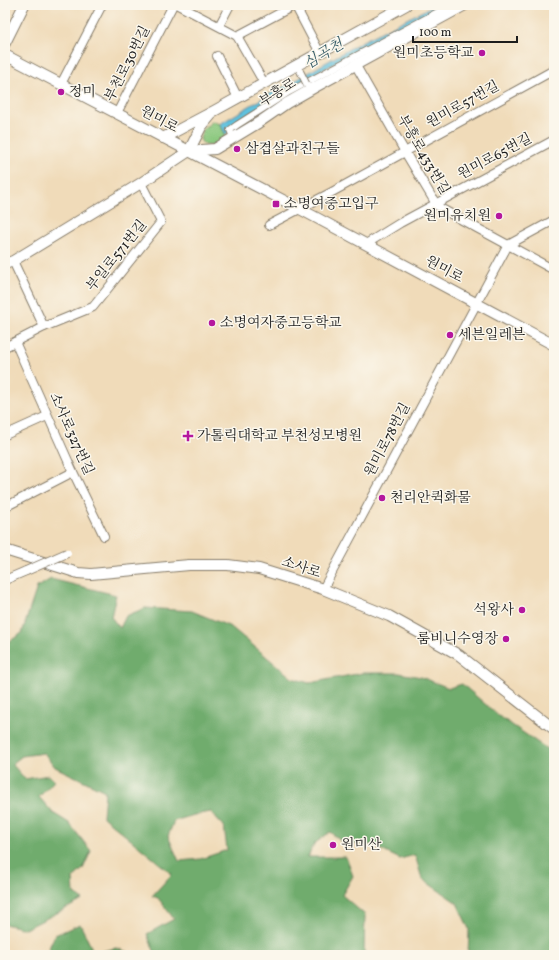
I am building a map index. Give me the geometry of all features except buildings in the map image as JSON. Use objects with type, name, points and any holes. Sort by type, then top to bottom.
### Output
[{"type":"street","points":[[5,43],[24,5]]},
{"type":"street","points":[[61,84],[102,5]]},
{"type":"street","name":"부천로30번길","points":[[117,113],[172,5]]},
{"type":"street","points":[[178,5],[237,36],[264,83]]},
{"type":"street","points":[[219,26],[230,5]]},
{"type":"street","points":[[237,36],[295,5],[320,53]]},
{"type":"street","name":"부흥로","points":[[164,138],[264,83],[298,68],[320,53],[406,5]]},
{"type":"street","points":[[232,135],[230,130],[289,92],[451,5]]},
{"type":"street","name":"부흥로","points":[[188,151],[215,149],[258,123],[309,87],[356,64],[465,5]]},
{"type":"street","name":"원미로","points":[[5,55],[300,209],[554,345]]},
{"type":"street","name":"부흥로","points":[[217,56],[238,98]]},
{"type":"street","name":"부흥로433번길","points":[[356,64],[436,204],[440,208],[554,270]]},
{"type":"street","points":[[298,68],[309,87]]},
{"type":"street","name":"원미로57번길","points":[[300,209],[554,70]]},
{"type":"street","name":"부흥로","points":[[44,327],[30,297],[9,263],[141,183],[188,151],[201,127],[214,111]]},
{"type":"street","name":"원미로65번길","points":[[366,244],[400,223],[554,140]]},
{"type":"street","name":"부일로571번길","points":[[5,347],[44,327],[93,306],[161,222],[141,183]]},
{"type":"street","points":[[269,225],[300,209]]},
{"type":"street","points":[[508,245],[554,220]]},
{"type":"street","name":"원미로78번길","points":[[323,589],[508,245]]},
{"type":"street","name":"소사로327번길","points":[[15,342],[73,472],[104,536]]},
{"type":"street","points":[[5,435],[48,416]]},
{"type":"street","points":[[5,507],[73,472]]},
{"type":"street","name":"소사로","points":[[5,550],[78,573],[90,574],[189,564],[228,564],[258,569],[323,589],[389,616],[459,655],[554,729]]},
{"type":"street","points":[[5,580],[67,553]]},
{"type":"green space","points":[[213,121],[220,124],[226,135],[225,138],[208,146],[202,143],[200,139],[203,129]]},
{"type":"green space","points":[[51,579],[116,595],[111,617],[120,628],[126,616],[145,608],[192,611],[231,627],[292,678],[309,683],[362,673],[399,673],[421,677],[449,688],[462,684],[499,716],[550,751],[554,756],[554,955],[468,955],[469,929],[457,903],[422,879],[415,855],[400,859],[371,845],[343,843],[330,832],[314,844],[308,857],[346,857],[353,876],[342,895],[365,915],[364,955],[152,955],[155,953],[147,934],[174,919],[158,898],[152,896],[172,874],[103,817],[105,791],[55,767],[44,753],[22,756],[12,764],[25,779],[49,775],[54,781],[39,797],[53,813],[69,823],[91,851],[83,869],[73,878],[74,894],[83,900],[25,929],[5,924],[5,642],[7,643],[22,633],[37,587]],"holes":[[[211,812],[224,826],[227,850],[200,859],[179,861],[168,836],[174,821]]]},
{"type":"green space","points":[[80,924],[94,953],[116,948],[136,955],[49,955],[48,950],[55,935]]},
{"type":"water","points":[[435,5],[449,5],[385,39],[367,46],[344,58],[288,89],[235,123],[226,135],[220,124],[363,41]]},
{"type":"place","name":"원미초등학교","points":[[482,53]]},
{"type":"place","name":"정미","points":[[61,92]]},
{"type":"place","name":"삼겹살과친구들","points":[[237,149]]},
{"type":"place","name":"소명여중고입구","points":[[276,204]]},
{"type":"place","name":"원미유치원","points":[[499,216]]},
{"type":"place","name":"소명여자중고등학교","points":[[212,323]]},
{"type":"place","name":"세븐일레븐","points":[[450,335]]},
{"type":"place","name":"가톨릭대학교 부천성모병원","points":[[188,436]]},
{"type":"place","name":"천리안퀵화물","points":[[382,498]]},
{"type":"place","name":"석왕사","points":[[522,610]]},
{"type":"place","name":"룸비니수영장","points":[[506,639]]},
{"type":"place","name":"원미산","points":[[333,845]]},
{"type":"water label","name":"심곡천","points":[[324,55]]}]
